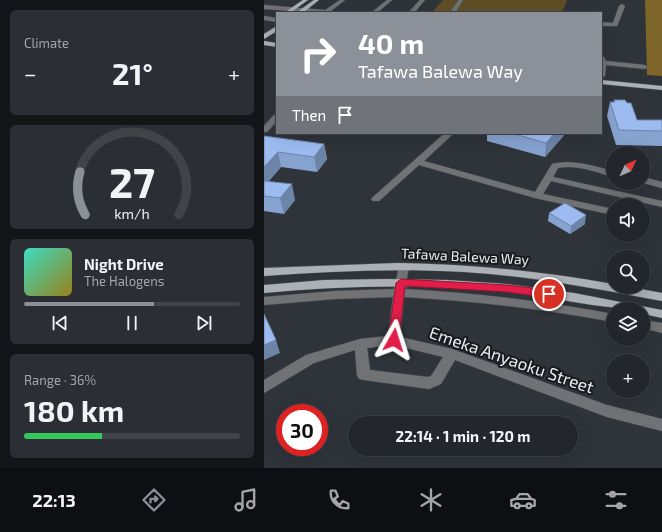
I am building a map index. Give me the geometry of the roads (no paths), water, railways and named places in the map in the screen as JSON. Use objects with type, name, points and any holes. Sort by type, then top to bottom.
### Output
[{"type":"main road","points":[[288,12],[306,0]]},
{"type":"main road","points":[[301,11],[317,0]]},
{"type":"main road","points":[[270,24],[276,21]]},
{"type":"main road","points":[[264,37],[276,29]]},
{"type":"main road","points":[[264,43],[276,45]]},
{"type":"main road","points":[[264,50],[276,51]]},
{"type":"main road","points":[[602,78],[662,82]]},
{"type":"main road","points":[[602,78],[662,88]]},
{"type":"main road","name":"Tafawa Balewa Way","points":[[264,272],[317,268],[456,268],[529,274],[662,297]]},
{"type":"main road","points":[[264,289],[370,282],[400,288],[507,288],[606,303]]},
{"type":"main road","points":[[650,311],[662,314]]},
{"type":"street","points":[[264,7],[326,12],[343,0]]},
{"type":"street","points":[[375,12],[390,0]]},
{"type":"street","points":[[412,12],[423,0]]},
{"type":"street","points":[[453,12],[461,0]]},
{"type":"street","points":[[602,24],[615,25],[622,6]]},
{"type":"street","points":[[264,18],[276,20]]},
{"type":"street","points":[[602,60],[645,67]]},
{"type":"street","points":[[264,130],[276,119]]},
{"type":"street","points":[[376,199],[449,134]]},
{"type":"street","points":[[418,162],[538,196],[606,211]]},
{"type":"street","points":[[538,196],[555,166],[560,164],[568,164],[606,172]]},
{"type":"street","points":[[548,178],[662,204]]},
{"type":"street","points":[[650,182],[662,185]]},
{"type":"street","points":[[394,340],[404,267]]},
{"type":"street","points":[[264,301],[400,288],[566,309],[606,317]]},
{"type":"street","points":[[650,325],[662,328]]},
{"type":"street","name":"Emeka Anyaoku Street","points":[[264,387],[310,359],[360,344],[394,340],[452,354],[607,411],[662,425]]},
{"type":"street","points":[[360,344],[364,375],[429,383],[436,380],[452,354]]}]
